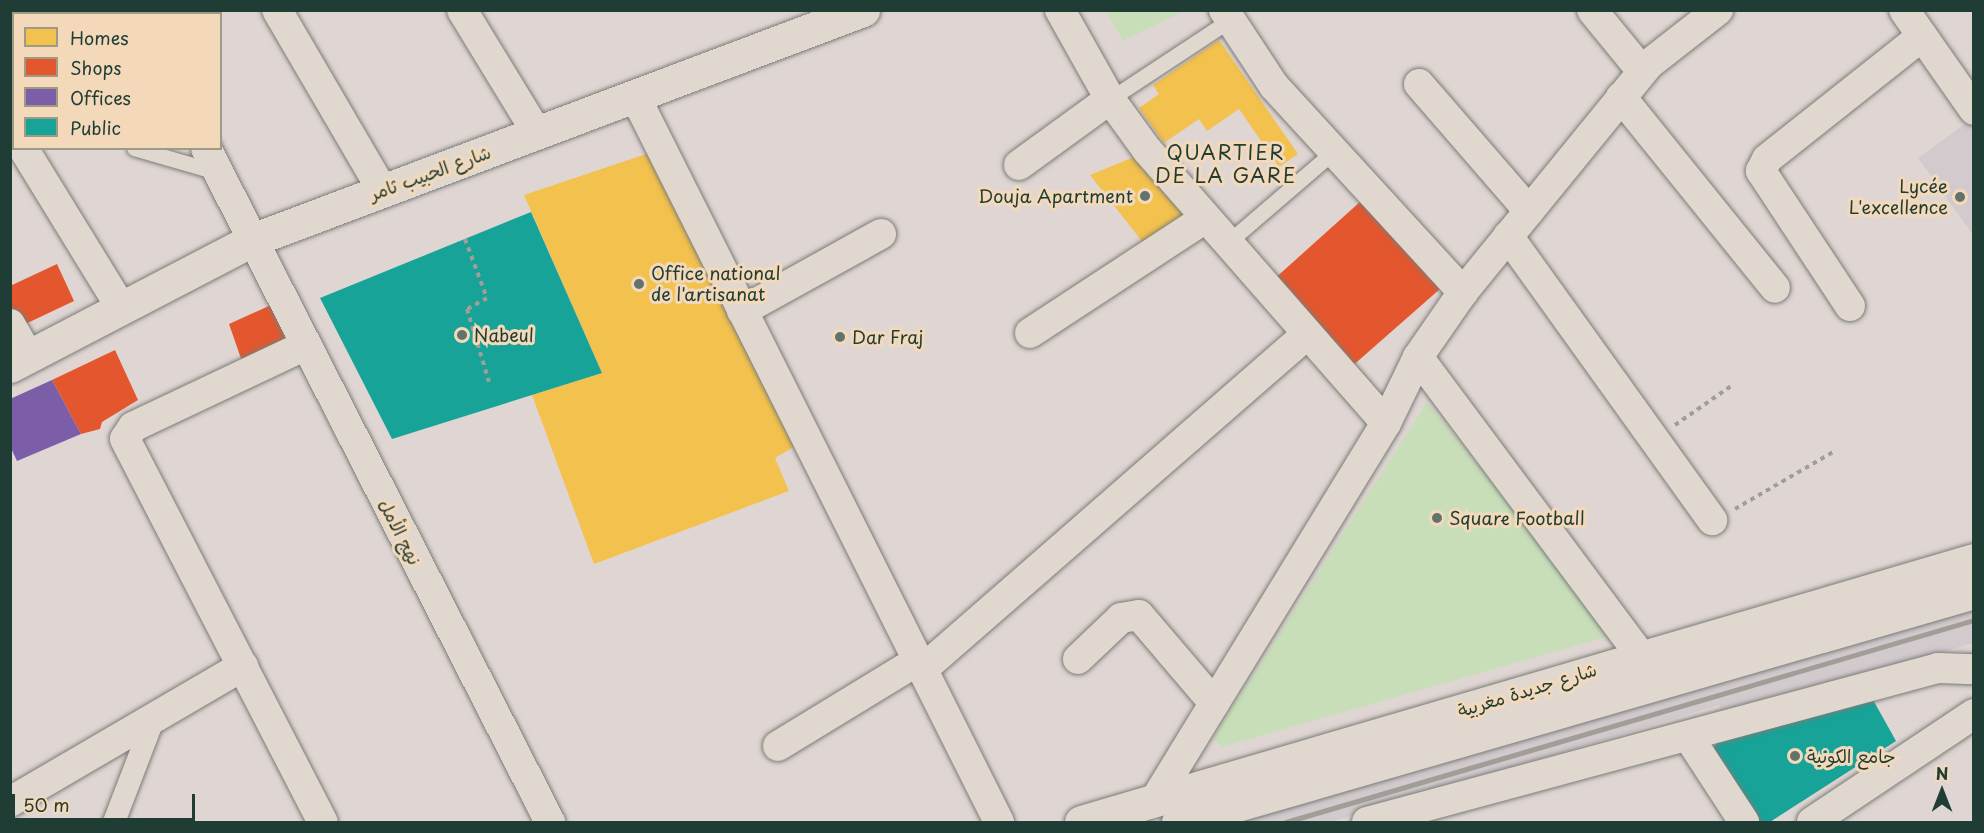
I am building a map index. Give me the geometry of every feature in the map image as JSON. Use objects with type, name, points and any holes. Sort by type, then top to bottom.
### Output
[{"type":"main road","name":"شارع الحبيب ثامر","points":[[20,362],[252,240],[382,190],[636,98],[863,10]]},
{"type":"main road","name":"شارع جديدة مغربية","points":[[1081,822],[1166,811],[1651,668],[1974,560]]},
{"type":"main road","name":"شارع جديدة مغربية","points":[[1651,668],[1974,592]]},
{"type":"street","points":[[278,10],[382,190]]},
{"type":"street","points":[[462,10],[537,133]]},
{"type":"street","points":[[1060,10],[1110,99],[1226,244],[1305,336],[1386,423]]},
{"type":"street","points":[[1592,10],[1642,72]]},
{"type":"street","points":[[1166,811],[1214,703],[1386,423],[1418,357],[1463,292],[1642,72],[1718,10]]},
{"type":"street","points":[[1904,10],[1922,36],[1965,81],[1974,110]]},
{"type":"street","points":[[1227,15],[1265,76],[1463,292]]},
{"type":"street","points":[[1850,306],[1762,179],[1763,164],[1922,36]]},
{"type":"street","points":[[1419,84],[1529,211]]},
{"type":"street","points":[[636,98],[999,822]]},
{"type":"street","points":[[1621,98],[1775,288]]},
{"type":"street","points":[[1019,165],[1110,99]]},
{"type":"street","points":[[24,150],[121,307]]},
{"type":"street","name":"نهج الأمل","points":[[211,160],[304,346],[550,822]]},
{"type":"street","points":[[1030,333],[1206,219]]},
{"type":"street","points":[[742,312],[881,234]]},
{"type":"street","points":[[1508,236],[1712,520]]},
{"type":"street","points":[[10,324],[20,362]]},
{"type":"street","points":[[778,746],[920,665],[1305,336]]},
{"type":"street","points":[[304,346],[133,427],[125,439],[323,822]]},
{"type":"street","points":[[1418,357],[1651,668]]},
{"type":"street","points":[[1078,659],[1121,618],[1139,615],[1214,703]]},
{"type":"street","points":[[10,802],[243,666]]},
{"type":"street","points":[[1367,822],[1411,816],[1688,736],[1938,668],[1974,669]]},
{"type":"street","points":[[1812,822],[1974,714]]},
{"type":"street","points":[[114,822],[154,718]]},
{"type":"street","points":[[1688,736],[1744,822]]},
{"type":"lane","points":[[1110,99],[1227,15]]},
{"type":"lane","points":[[147,150],[211,160]]},
{"type":"lane","points":[[1226,244],[1334,151]]},
{"type":"path","points":[[465,239],[486,298],[468,309],[489,382]]},
{"type":"path","points":[[1654,439],[1734,384]]},
{"type":"path","points":[[1712,520],[1833,452]]},
{"type":"shaded area","name":"Lycée L'excellence","points":[[1969,121],[1974,128],[1973,235],[1918,158]]},
{"type":"shaded area","points":[[1973,609],[1973,643],[1723,717],[1719,705],[1331,822],[1232,822]]},
{"type":"green space","points":[[1106,11],[1184,11],[1123,41]]},
{"type":"green space","name":"Square Football","points":[[1427,402],[1616,634],[1222,747],[1213,738]]},
{"type":"building: Homes","points":[[1219,40],[1298,154],[1279,167],[1239,109],[1207,131],[1199,119],[1164,143],[1139,108],[1159,94],[1153,85]]},
{"type":"building: Homes","name":"Douja Apartment","points":[[1146,152],[1201,216],[1152,254],[1090,175]]},
{"type":"building: Homes","name":"Office national de l'artisanat","points":[[649,153],[797,445],[775,458],[789,491],[594,564],[532,395],[602,373],[524,195]]},
{"type":"building: Shops","points":[[1361,201],[1440,289],[1350,368],[1272,281]]},
{"type":"building: Shops","points":[[57,264],[74,301],[19,327],[10,311],[10,286]]},
{"type":"building: Shops","points":[[271,305],[292,347],[244,367],[229,324]]},
{"type":"building: Shops","points":[[115,350],[138,400],[102,422],[100,429],[81,434],[52,380]]},
{"type":"building: Offices","points":[[52,380],[81,434],[17,461],[10,446],[10,399]]},
{"type":"building: Public","name":"Nabeul","points":[[531,212],[602,373],[392,439],[320,298]]},
{"type":"building: Public","name":"جامع الكونية","points":[[1872,698],[1896,741],[1770,822],[1757,822],[1713,749],[1717,742]]},
{"type":"railway","points":[[1286,822],[1974,620]]},
{"type":"place","name":"Douja Apartment","points":[[1145,196]]},
{"type":"place","name":"Lycée L'excellence","points":[[1960,197]]},
{"type":"place","name":"Office national de l'artisanat","points":[[639,284]]},
{"type":"place","name":"Nabeul","points":[[462,335]]},
{"type":"place","name":"Dar Fraj","points":[[840,337]]},
{"type":"place","name":"Square Football","points":[[1437,518]]},
{"type":"place","name":"جامع الكونية","points":[[1795,756]]},
{"type":"district","name":"QUARTIER DE LA GARE","points":[[1226,164]]}]
